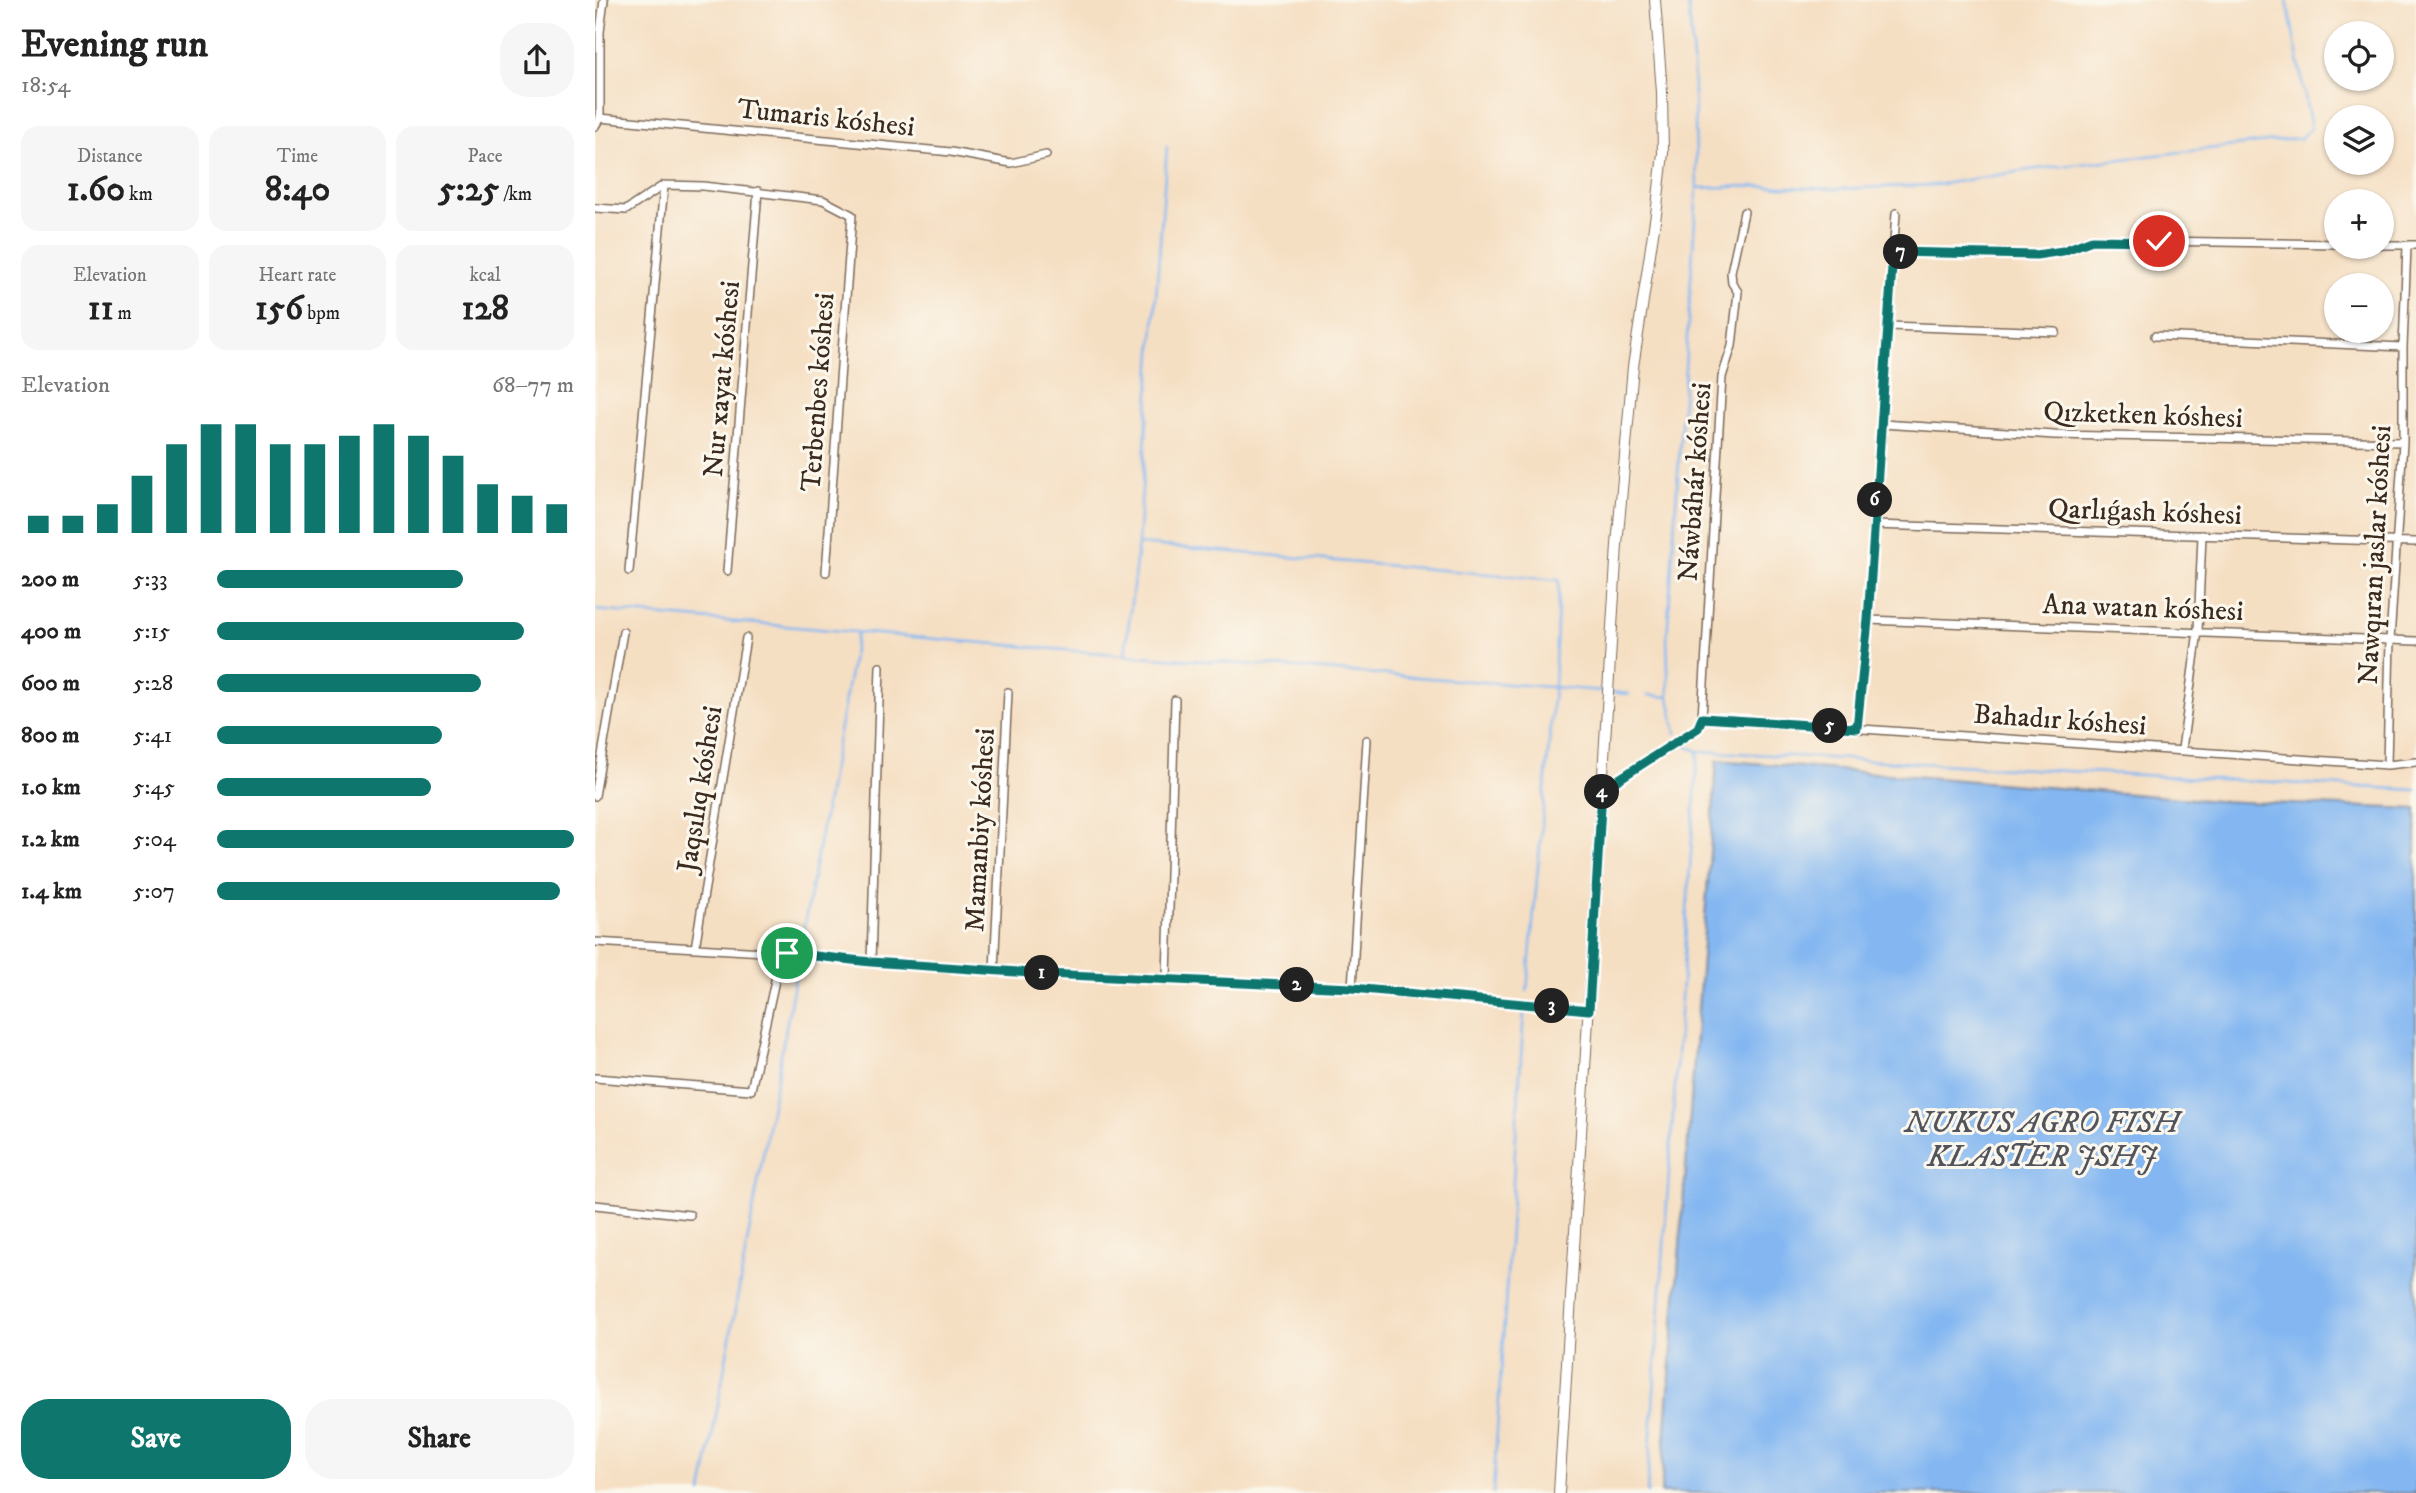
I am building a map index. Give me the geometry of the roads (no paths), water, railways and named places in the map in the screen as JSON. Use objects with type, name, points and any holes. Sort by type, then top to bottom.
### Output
[{"type":"main road","points":[[1559,1493],[1610,655],[1633,367],[1663,153],[1655,0]]},
{"type":"street","points":[[595,126],[600,118],[600,32],[604,0]]},
{"type":"street","name":"Tumaris kóshesi","points":[[600,118],[951,152],[1011,163],[1046,155]]},
{"type":"street","points":[[629,570],[664,185]]},
{"type":"street","points":[[595,208],[626,210],[664,185],[758,191]]},
{"type":"street","name":"Terbenbes kóshesi","points":[[758,191],[823,200],[852,215],[826,572]]},
{"type":"street","name":"Nur xayat kóshesi","points":[[727,571],[758,191]]},
{"type":"street","name":"Náwbáhár kóshesi","points":[[1702,718],[1722,377],[1732,346],[1738,292],[1732,283],[1731,272],[1744,212]]},
{"type":"street","points":[[1857,728],[1868,620],[1896,213]]},
{"type":"street","points":[[1893,252],[2036,255],[2063,251],[2092,240],[2324,244]]},
{"type":"street","name":"Nawqıran jaslar kóshesi","points":[[2387,765],[2390,640],[2403,442],[2403,347],[2412,245],[2394,245]]},
{"type":"street","points":[[1889,326],[2056,332]]},
{"type":"street","points":[[2155,336],[2403,347]]},
{"type":"street","name":"Qızketken kóshesi","points":[[1882,424],[2054,435],[2403,442]]},
{"type":"street","name":"Qarlıǵash kóshesi","points":[[1873,525],[2416,542]]},
{"type":"street","points":[[2182,749],[2197,631],[2202,535]]},
{"type":"street","name":"Ana watan kóshesi","points":[[1868,620],[2416,641]]},
{"type":"street","points":[[595,796],[623,632]]},
{"type":"street","name":"Jaqsılıq kóshesi","points":[[695,947],[746,638]]},
{"type":"street","points":[[871,962],[880,667]]},
{"type":"street","name":"Mamanbiy kóshesi","points":[[995,970],[1008,692]]},
{"type":"street","points":[[1167,978],[1175,700]]},
{"type":"street","points":[[1602,790],[1698,728],[1702,718]]},
{"type":"street","name":"Bahadır kóshesi","points":[[1702,718],[2387,765],[2416,762]]},
{"type":"street","points":[[1352,988],[1367,740]]},
{"type":"street","points":[[595,942],[995,970],[1352,988],[1589,1010]]},
{"type":"street","points":[[595,1078],[751,1090],[781,953]]},
{"type":"street","points":[[595,1205],[689,1215]]},
{"type":"water","name":"NUKUS AGRO FISH KLASTER JSHJ","points":[[1717,760],[2218,801],[2416,809],[2416,1493],[1661,1493]]},
{"type":"waterway","points":[[1648,695],[1669,697],[1667,639],[1697,188],[1693,60],[1688,0]]},
{"type":"waterway","points":[[1697,188],[1755,186],[1835,189],[1935,185],[2029,170],[2301,138],[2311,128],[2287,0]]},
{"type":"waterway","points":[[1167,147],[1138,544],[1559,580],[1554,687],[1527,991]]},
{"type":"waterway","points":[[1125,655],[1138,544]]},
{"type":"waterway","points":[[595,610],[1125,655],[1603,691]]},
{"type":"waterway","points":[[800,949],[857,633]]},
{"type":"waterway","points":[[1610,692],[1629,694]]},
{"type":"waterway","points":[[1669,697],[1676,733]]},
{"type":"waterway","points":[[1686,746],[1698,751],[2416,790]]},
{"type":"waterway","points":[[1647,1493],[1698,751]]},
{"type":"waterway","points":[[702,1493],[798,961]]},
{"type":"waterway","points":[[1493,1493],[1524,1011]]}]
